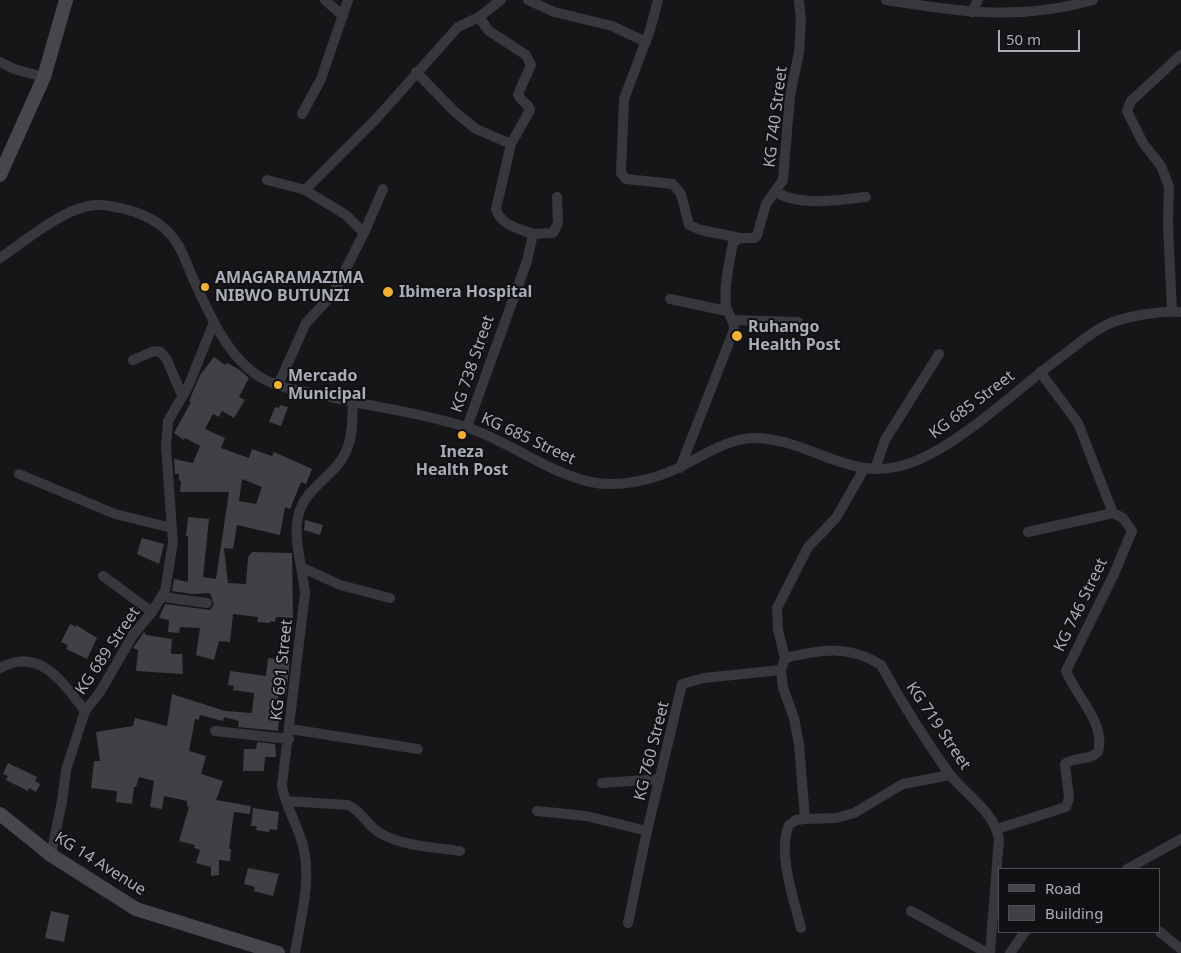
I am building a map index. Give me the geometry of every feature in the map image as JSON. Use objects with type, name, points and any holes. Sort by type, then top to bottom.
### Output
[{"type":"main road","points":[[0,175],[44,77],[66,0]]},
{"type":"main road","name":"KG 14 Avenue","points":[[0,814],[11,825],[51,855],[136,909],[278,953]]},
{"type":"street","points":[[325,0],[343,16]]},
{"type":"street","points":[[302,114],[321,79],[348,0]]},
{"type":"street","points":[[305,190],[376,119],[458,27],[479,17],[501,0]]},
{"type":"street","points":[[528,0],[554,12],[612,26],[646,42]]},
{"type":"street","points":[[658,0],[646,42],[624,99],[621,173],[626,179],[674,184],[681,194],[689,225],[701,230],[740,238]]},
{"type":"street","name":"KG 740 Street","points":[[740,238],[754,238],[757,236],[766,204],[783,180],[788,111],[799,52],[801,21],[799,0]]},
{"type":"street","points":[[886,0],[940,9],[1022,13],[1072,6],[1093,0]]},
{"type":"street","points":[[972,12],[978,0]]},
{"type":"street","points":[[479,17],[489,31],[526,55],[531,65],[518,94],[519,99],[530,110],[511,144],[496,209],[497,215],[509,225],[533,234],[553,233],[557,228],[557,198]]},
{"type":"street","points":[[1177,312],[1168,224],[1169,186],[1161,166],[1143,143],[1127,111],[1130,101],[1181,55]]},
{"type":"street","points":[[0,62],[14,69],[44,77]]},
{"type":"street","points":[[416,72],[455,112],[476,129],[511,144]]},
{"type":"street","points":[[267,180],[305,190],[346,215],[364,233]]},
{"type":"street","points":[[278,385],[306,323],[333,294],[364,233],[383,188]]},
{"type":"street","points":[[775,192],[791,199],[820,202],[866,197]]},
{"type":"street","name":"KG 685 Street","points":[[0,258],[59,219],[86,206],[104,205],[122,208],[147,216],[165,228],[175,240],[214,322],[241,360],[259,376],[278,385],[353,403],[383,406],[467,427],[511,447],[549,468],[596,483],[627,483],[646,479],[680,468],[695,458],[734,442],[750,438],[792,443],[828,459],[870,469],[896,468],[917,461],[950,443],[1084,339],[1112,322],[1177,312]]},
{"type":"street","name":"KG 738 Street","points":[[467,427],[527,261],[533,234]]},
{"type":"street","points":[[680,468],[734,330],[725,300],[733,243],[740,238]]},
{"type":"street","points":[[670,299],[731,316],[798,322]]},
{"type":"street","name":"KG 689 Street","points":[[51,855],[66,770],[85,711],[100,692],[133,635],[163,597],[173,542],[166,447],[168,421],[182,395],[214,322]]},
{"type":"street","points":[[133,360],[154,351],[161,352],[167,360],[182,395]]},
{"type":"street","points":[[805,819],[802,763],[794,718],[784,694],[781,670],[785,658],[778,630],[777,608],[808,546],[836,518],[870,469],[885,440],[938,354]]},
{"type":"street","name":"KG 746 Street","points":[[997,829],[1066,807],[1069,798],[1065,764],[1069,761],[1094,756],[1098,752],[1097,730],[1085,701],[1066,671],[1114,574],[1132,531],[1123,518],[1112,513],[1078,423],[1040,372]]},
{"type":"street","name":"KG 691 Street","points":[[294,953],[306,870],[304,850],[282,785],[304,610],[303,568],[298,546],[298,513],[320,484],[338,465],[348,448],[353,403]]},
{"type":"street","points":[[19,474],[115,514],[172,528]]},
{"type":"street","points":[[1028,532],[1112,513]]},
{"type":"street","points":[[303,568],[340,586],[390,598]]},
{"type":"street","points":[[103,576],[152,612]]},
{"type":"street","points":[[163,597],[207,603]]},
{"type":"street","name":"KG 719 Street","points":[[785,658],[842,650],[863,654],[881,665],[950,775],[975,798],[997,829]]},
{"type":"street","points":[[0,668],[17,662],[34,662],[46,667],[85,711]]},
{"type":"street","name":"KG 760 Street","points":[[628,923],[647,831],[684,683],[704,678],[781,670]]},
{"type":"street","points":[[215,731],[289,734],[418,749]]},
{"type":"street","points":[[801,928],[784,856],[784,843],[789,825],[796,820],[836,818],[854,813],[902,784],[950,775]]},
{"type":"street","points":[[602,783],[660,779]]},
{"type":"street","points":[[286,801],[348,805],[360,814],[368,825],[398,842],[460,852]]},
{"type":"street","points":[[537,811],[586,816],[647,831]]},
{"type":"street","points":[[911,911],[988,953],[999,848],[997,829]]},
{"type":"street","points":[[1130,868],[1181,839]]},
{"type":"street","points":[[1010,953],[1024,933]]},
{"type":"street","points":[[1161,933],[1181,949]]},
{"type":"building","points":[[214,357],[225,365],[227,363],[240,370],[249,378],[239,397],[245,400],[234,418],[222,411],[219,417],[213,414],[205,429],[225,438],[221,448],[249,458],[252,449],[272,456],[274,452],[312,469],[306,484],[301,482],[290,509],[285,507],[280,535],[237,525],[233,549],[224,548],[228,583],[246,584],[248,557],[252,552],[292,553],[293,618],[276,617],[275,622],[270,621],[270,623],[257,622],[258,617],[233,614],[230,642],[219,641],[214,660],[196,655],[200,628],[180,627],[179,633],[168,632],[169,620],[159,618],[165,604],[210,610],[214,604],[210,593],[193,594],[172,591],[174,579],[188,582],[188,536],[186,536],[188,517],[209,519],[203,577],[216,579],[229,492],[180,492],[181,482],[179,474],[175,474],[174,459],[193,463],[200,446],[185,438],[184,440],[174,433],[191,402],[189,401],[200,375]],"holes":[[[242,479],[262,487],[256,504],[239,501]]]},
{"type":"building","points":[[280,405],[288,407],[281,426],[269,422],[275,407],[279,408]]},
{"type":"building","points":[[305,520],[323,525],[320,535],[304,530]]},
{"type":"building","points":[[142,538],[164,544],[159,564],[137,554]]},
{"type":"building","points":[[70,624],[76,627],[76,625],[97,638],[87,659],[66,649],[68,645],[61,642]]},
{"type":"building","points":[[144,632],[146,635],[172,639],[171,654],[182,654],[183,674],[136,671],[138,650],[133,648]]},
{"type":"building","points":[[268,658],[290,660],[286,695],[279,694],[275,719],[279,720],[278,731],[238,727],[239,721],[224,717],[223,721],[200,715],[199,720],[195,719],[189,751],[206,756],[201,774],[223,781],[216,800],[251,806],[250,814],[234,812],[229,849],[231,849],[230,861],[219,860],[219,875],[211,876],[211,867],[196,863],[200,850],[194,848],[195,845],[179,841],[189,807],[187,806],[187,801],[164,796],[162,809],[150,807],[154,781],[139,777],[136,787],[134,787],[132,804],[116,802],[117,791],[91,788],[94,761],[100,761],[96,732],[133,726],[135,718],[167,726],[172,694],[225,711],[252,713],[254,693],[233,690],[234,686],[228,685],[230,671],[266,676]]},
{"type":"building","points":[[257,742],[275,744],[276,757],[265,757],[264,771],[243,771],[244,749],[256,749]]},
{"type":"building","points":[[8,763],[37,777],[35,781],[40,784],[36,792],[29,788],[28,791],[6,780],[8,776],[3,774]]},
{"type":"building","points":[[253,808],[279,812],[277,830],[270,829],[269,832],[256,830],[257,826],[251,826]]},
{"type":"building","points":[[248,868],[279,874],[273,896],[254,891],[255,887],[244,884]]},
{"type":"building","points":[[51,911],[69,915],[64,942],[45,938]]},
{"type":"place","name":"AMAGARAMAZIMA NIBWO BUTUNZI","points":[[205,287]]},
{"type":"place","name":"Ibimera Hospital","points":[[388,292]]},
{"type":"place","name":"Ruhango Health Post","points":[[737,336]]},
{"type":"place","name":"Mercado Municipal","points":[[278,385]]},
{"type":"place","name":"Ineza Health Post","points":[[462,435]]}]
